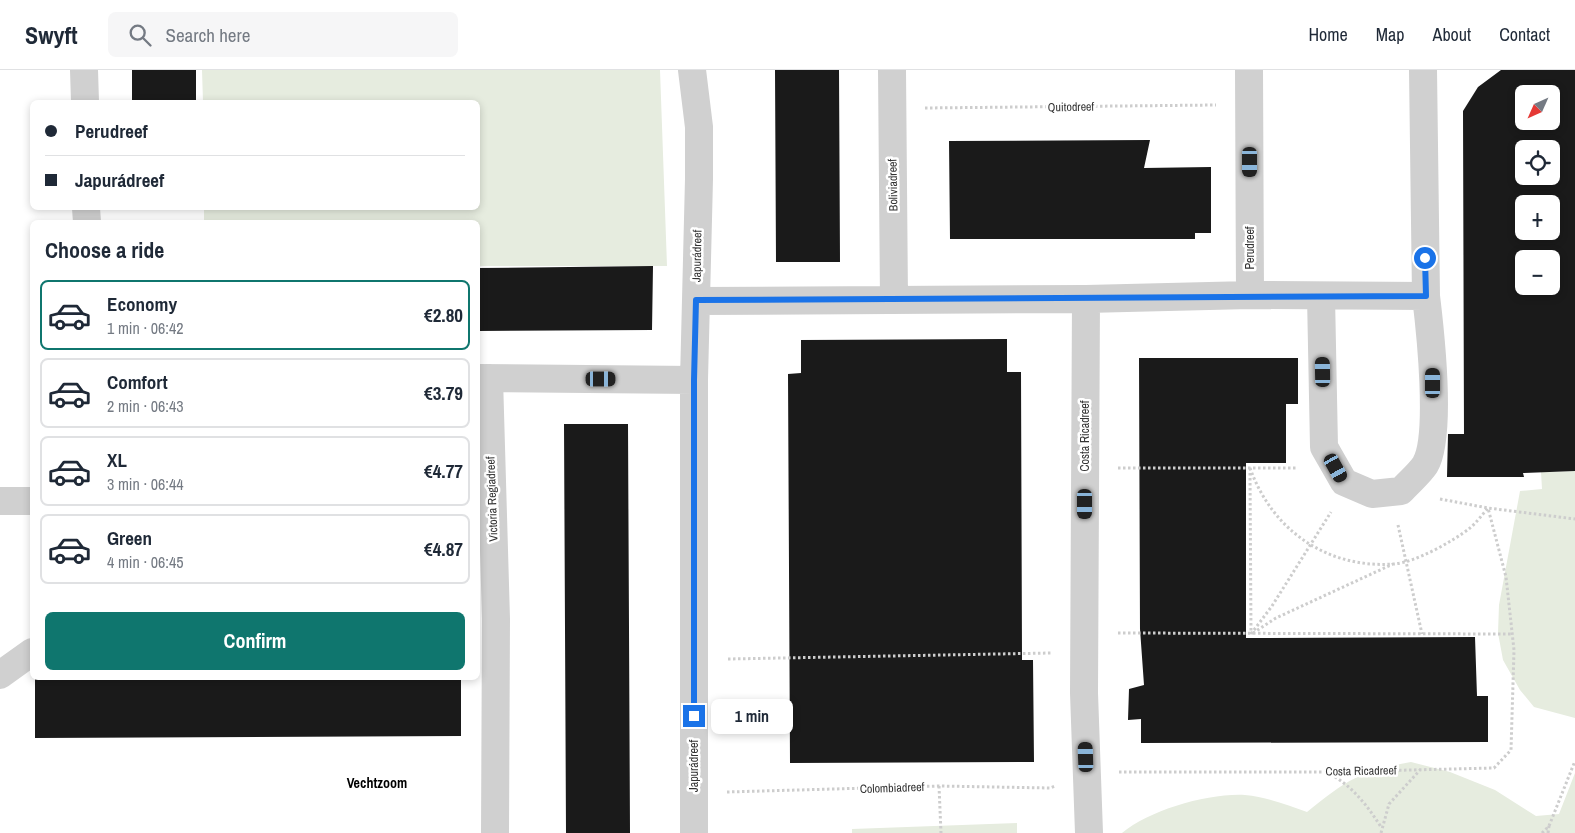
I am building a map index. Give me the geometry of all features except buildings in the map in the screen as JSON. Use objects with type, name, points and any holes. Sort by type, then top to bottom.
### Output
[{"type":"street","points":[[84,70],[85,100]]},
{"type":"street","name":"Japurádreef","points":[[692,70],[699,127],[694,380],[694,833]]},
{"type":"street","name":"Boliviadreef","points":[[892,70],[894,300]]},
{"type":"street","name":"Perudreef","points":[[1249,70],[1250,295]]},
{"type":"street","points":[[1321,296],[1324,447],[1347,484],[1372,494],[1396,491],[1426,464],[1433,437],[1433,347],[1426,296],[1423,70]]},
{"type":"street","points":[[696,300],[1086,299],[1250,295],[1426,296]]},
{"type":"street","name":"Costa Ricadreef","points":[[1086,299],[1084,642],[1089,833]]},
{"type":"street","name":"Victoria Regiadreef","points":[[495,833],[487,619],[483,378],[694,380]]},
{"type":"street","points":[[0,501],[30,502]]},
{"type":"street","points":[[0,675],[30,653]]},
{"type":"path","name":"Quitodreef","points":[[892,108],[1250,105]]},
{"type":"path","points":[[1085,467],[1308,468],[1328,455]]},
{"type":"path","points":[[1250,468],[1257,489],[1269,507],[1286,527],[1311,546],[1350,560],[1395,564]]},
{"type":"path","points":[[1250,468],[1250,634]]},
{"type":"path","points":[[1250,634],[1311,546],[1347,484]]},
{"type":"path","points":[[1422,634],[1406,561],[1396,491],[1488,508],[1575,519]]},
{"type":"path","points":[[1250,634],[1276,618],[1395,564],[1436,549],[1470,528],[1488,508]]},
{"type":"path","name":"Costa Ricadreef","points":[[1086,773],[1169,770],[1326,772],[1494,768],[1511,750],[1514,650],[1506,577],[1488,508]]},
{"type":"path","points":[[694,659],[1250,634],[1512,634]]},
{"type":"path","points":[[1548,833],[1549,826],[1575,761]]},
{"type":"path","points":[[1381,833],[1389,804],[1420,770]]},
{"type":"path","points":[[1326,772],[1342,779],[1360,798],[1381,828]]},
{"type":"path","name":"Colombiadreef","points":[[694,793],[939,786],[1050,788],[1086,773]]},
{"type":"path","points":[[939,786],[941,833]]},
{"type":"path","points":[[1542,833],[1549,826]]},
{"type":"shaded area","points":[[202,70],[660,70],[667,266],[480,266],[480,220],[204,220],[204,210],[480,210],[480,100],[203,100]]},
{"type":"shaded area","points":[[1575,471],[1575,718],[1534,707],[1520,690],[1503,660],[1498,633],[1499,605],[1520,491],[1542,489],[1541,472]]},
{"type":"shaded area","points":[[1411,762],[1450,772],[1495,790],[1536,816],[1559,814],[1575,773],[1575,833],[1122,833],[1163,810],[1197,800],[1230,795],[1253,796],[1307,812],[1354,778],[1378,769]]},
{"type":"shaded area","points":[[1017,823],[1017,833],[852,833],[852,829]]},
{"type":"district","name":"Vechtzoom","points":[[377,783]]},
{"type":"route","points":[[694,716],[694,380],[696,300],[1086,299],[1250,295],[1336,297],[1426,296],[1425,258]]}]
